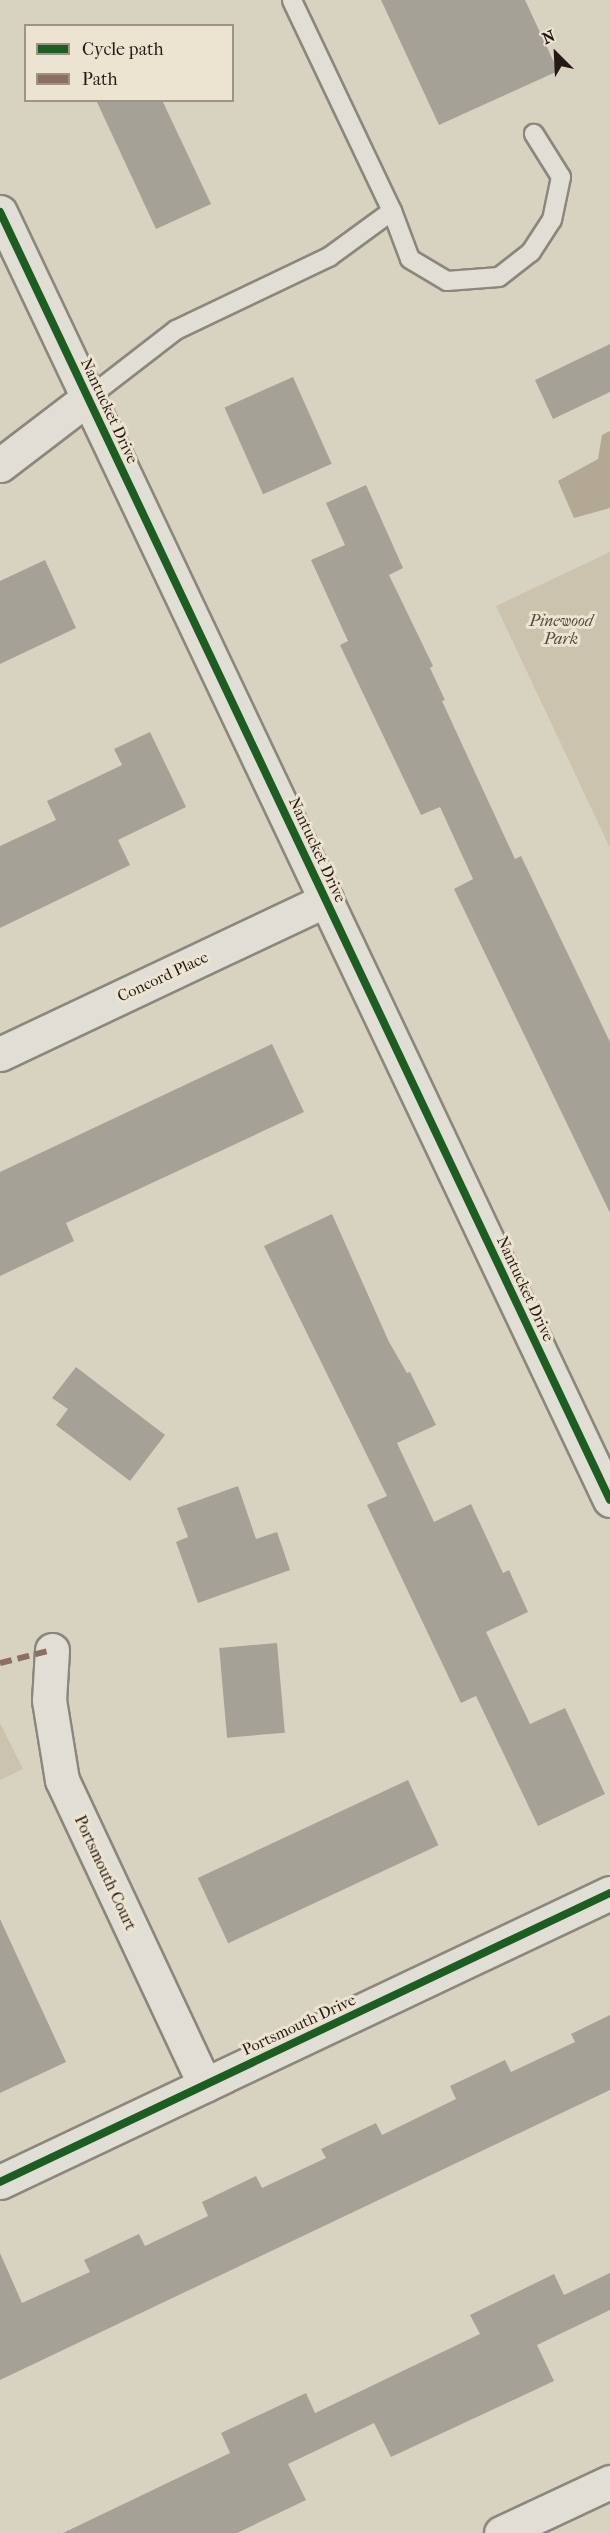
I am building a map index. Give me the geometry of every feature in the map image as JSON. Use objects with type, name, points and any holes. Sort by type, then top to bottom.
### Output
[{"type":"street","name":"Nantucket Drive","points":[[0,212],[610,1500]]},
{"type":"street","points":[[0,465],[88,398]]},
{"type":"street","name":"Concord Place","points":[[0,1054],[326,900]]},
{"type":"street","name":"Portsmouth Court","points":[[52,1650],[49,1700],[62,1780],[205,2085]]},
{"type":"street","name":"Portsmouth Drive","points":[[0,2182],[610,1893]]},
{"type":"street","points":[[501,2533],[610,2482]]},
{"type":"lane","points":[[292,0],[392,211],[410,259],[447,281],[499,278],[531,252],[552,220],[561,177],[534,134]]},
{"type":"lane","points":[[88,398],[176,330],[329,257],[392,211]]},
{"type":"green space","name":"Pinewood Park","points":[[610,552],[610,848],[496,606]]},
{"type":"green space","points":[[0,1723],[23,1769],[0,1780]]},
{"type":"shaded area","points":[[610,431],[610,508],[574,518],[558,481],[598,459],[602,435]]},
{"type":"building","points":[[381,0],[525,0],[558,71],[439,125]]},
{"type":"building","points":[[97,102],[163,102],[211,204],[156,229]]},
{"type":"building","points":[[610,344],[610,392],[553,419],[535,380]]},
{"type":"building","points":[[293,377],[332,464],[263,494],[224,408]]},
{"type":"building","points":[[366,485],[403,568],[389,575],[433,666],[430,668],[445,700],[442,701],[515,859],[521,856],[610,1042],[610,1213],[454,889],[473,879],[440,807],[421,815],[340,645],[348,641],[311,560],[345,545],[326,503]]},
{"type":"building","points":[[45,560],[76,628],[0,664],[0,581]]},
{"type":"building","points":[[150,732],[186,807],[118,840],[130,865],[0,928],[0,846],[56,820],[47,801],[122,765],[114,749]]},
{"type":"building","points":[[272,1044],[304,1112],[66,1223],[74,1241],[0,1276],[0,1172]]},
{"type":"building","points":[[332,1214],[389,1342],[407,1373],[410,1372],[436,1425],[397,1443],[434,1522],[471,1504],[503,1573],[509,1570],[528,1612],[486,1632],[530,1724],[565,1708],[605,1794],[538,1826],[476,1696],[461,1703],[367,1505],[387,1496],[264,1246]]},
{"type":"building","points":[[76,1367],[165,1435],[130,1481],[56,1425],[68,1409],[52,1398]]},
{"type":"building","points":[[238,1486],[256,1539],[277,1532],[290,1570],[198,1603],[176,1542],[188,1537],[177,1508]]},
{"type":"building","points":[[277,1643],[285,1733],[227,1738],[219,1648]]},
{"type":"building","points":[[408,1780],[438,1845],[228,1943],[198,1878]]},
{"type":"building","points":[[0,1919],[66,2062],[0,2093]]},
{"type":"building","points":[[610,2015],[610,2090],[0,2380],[0,2253],[22,2303],[90,2272],[84,2260],[139,2234],[145,2246],[208,2216],[202,2202],[256,2176],[262,2188],[326,2158],[321,2149],[376,2123],[382,2135],[456,2099],[450,2086],[505,2060],[511,2072],[575,2042],[571,2034]]},
{"type":"building","points":[[610,2273],[610,2310],[537,2345],[554,2381],[391,2457],[374,2423],[288,2464],[306,2500],[237,2533],[63,2533],[230,2453],[221,2433],[306,2393],[315,2413],[480,2334],[470,2315],[554,2274],[564,2295]]},
{"type":"marked path","points":[[0,1663],[52,1650]]},
{"type":"cycle path","points":[[0,212],[610,1500]]},
{"type":"cycle path","points":[[0,2182],[610,1893]]}]
